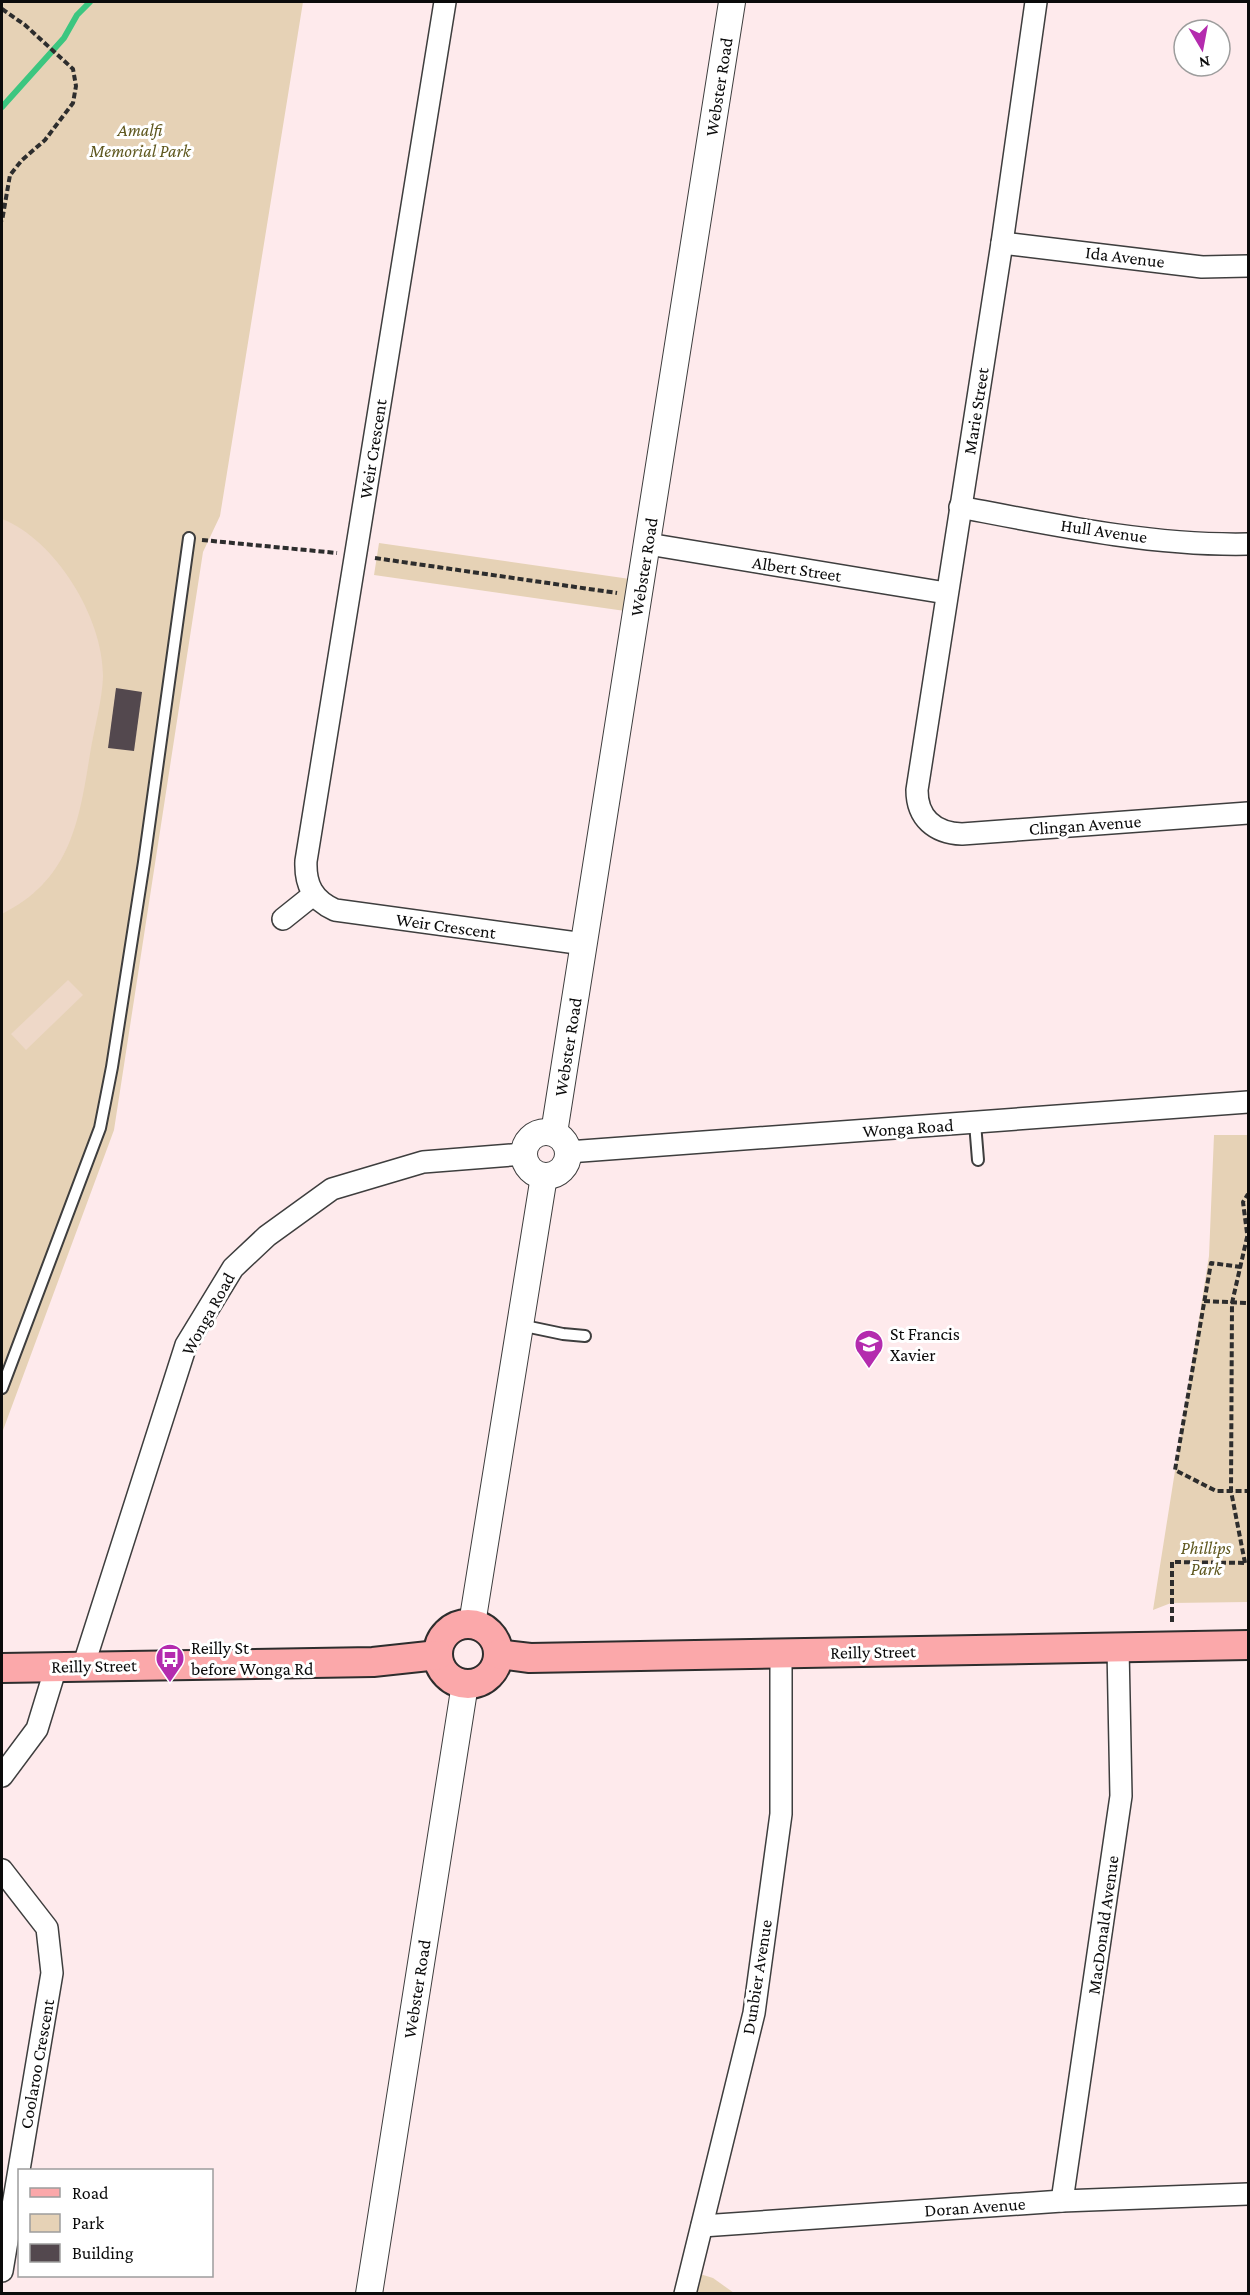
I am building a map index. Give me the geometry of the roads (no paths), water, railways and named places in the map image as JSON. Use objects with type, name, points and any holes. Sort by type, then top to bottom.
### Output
[{"type":"main road","points":[[472,1624],[490,1634],[496,1643],[498,1654],[492,1672],[484,1679],[465,1684],[446,1675],[440,1666],[439,1645],[452,1629],[472,1624]]},
{"type":"main road","name":"Reilly Street","points":[[498,1654],[530,1658],[1248,1645]]},
{"type":"main road","name":"Reilly Street","points":[[2,1668],[373,1662],[438,1655]]},
{"type":"street","name":"Weir Crescent","points":[[445,2],[306,861],[307,879],[313,895],[327,906],[345,912],[584,944]]},
{"type":"street","name":"Webster Road","points":[[561,1143],[584,944],[732,2]]},
{"type":"street","name":"Marie Street","points":[[926,819],[919,805],[917,790],[1002,243],[1036,2]]},
{"type":"street","name":"Ida Avenue","points":[[1002,243],[1202,267],[1248,266]]},
{"type":"street","name":"Hull Avenue","points":[[960,507],[1095,532],[1221,544],[1248,544]]},
{"type":"street","name":"Albert Street","points":[[648,544],[946,593]]},
{"type":"street","name":"Clingan Avenue","points":[[926,819],[945,833],[962,834],[1248,813]]},
{"type":"street","points":[[283,920],[313,895]]},
{"type":"street","name":"Wonga Road","points":[[561,1143],[975,1123],[1248,1102]]},
{"type":"street","points":[[540,1132],[561,1143],[564,1167],[552,1175],[544,1176],[532,1171],[524,1154],[525,1147],[533,1136],[540,1132]]},
{"type":"street","name":"Wonga Road","points":[[2,1776],[37,1729],[69,1666],[186,1344],[233,1268],[267,1236],[332,1189],[423,1162],[524,1154]]},
{"type":"street","points":[[472,1624],[544,1176]]},
{"type":"street","name":"MacDonald Avenue","points":[[1062,2200],[1121,1796],[1118,1647]]},
{"type":"street","name":"Dunbier Avenue","points":[[685,2294],[754,2013],[781,1814],[781,1654]]},
{"type":"street","name":"Webster Road","points":[[369,2294],[465,1684]]},
{"type":"street","name":"Coolaroo Crescent","points":[[2,1870],[46,1928],[52,1973],[19,2169]]},
{"type":"street","name":"Coolaroo Crescent","points":[[2,2271],[18,2176]]},
{"type":"street","name":"Doran Avenue","points":[[702,2226],[1062,2200],[1248,2194]]},
{"type":"lane","points":[[2,1388],[100,1128],[112,1067],[144,862],[189,538]]},
{"type":"lane","points":[[975,1123],[978,1160]]},
{"type":"lane","points":[[520,1324],[563,1334],[585,1336]]},
{"type":"waterway","points":[[2,107],[64,38],[77,15],[90,2]]},
{"type":"place","name":"St Francis Xavier","points":[[869,1370]]},
{"type":"place","name":"Reilly St before Wonga Rd","points":[[170,1684]]},
{"type":"park label","name":"Amalfi Memorial Park","points":[[140,140]]},
{"type":"park label","name":"Phillips Park","points":[[1206,1558]]}]
